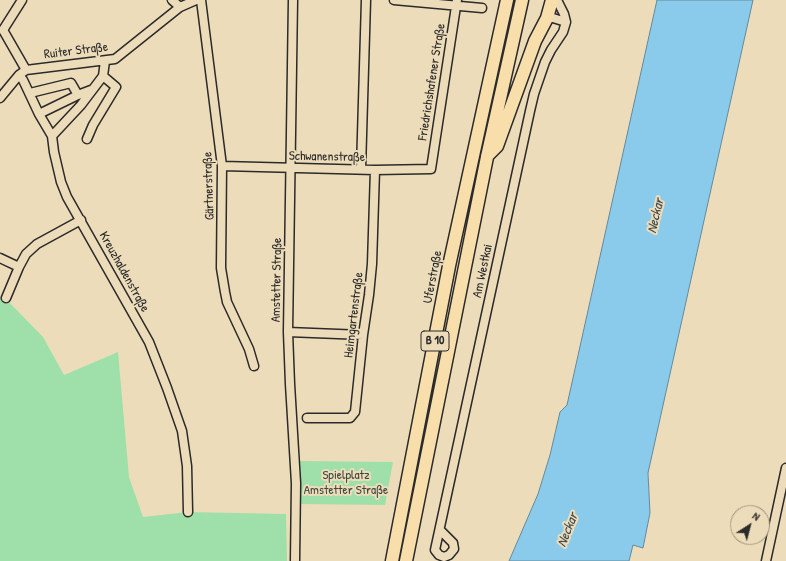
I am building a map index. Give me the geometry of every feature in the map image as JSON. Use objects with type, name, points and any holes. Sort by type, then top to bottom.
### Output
[{"type":"highway","name":"Uferstraße","points":[[392,561],[449,266],[507,0]]},
{"type":"highway","name":"B 10","points":[[406,561],[487,157],[522,0]]},
{"type":"highway","name":"B 10","points":[[487,157],[498,146],[535,41],[547,18],[552,0]]},
{"type":"street","points":[[22,0],[2,29],[26,70]]},
{"type":"street","points":[[172,0],[180,7]]},
{"type":"street","name":"Ruiter Straße","points":[[0,98],[19,75],[26,70],[115,59],[180,7],[196,0]]},
{"type":"street","name":"Gärtnerstraße","points":[[201,0],[222,166],[221,268],[227,302],[249,349],[254,366]]},
{"type":"street","name":"Amstetter Straße","points":[[293,0],[288,332],[296,483],[295,561]]},
{"type":"street","points":[[361,169],[366,0]]},
{"type":"street","points":[[394,0],[457,3],[482,8]]},
{"type":"street","points":[[557,0],[566,22]]},
{"type":"street","name":"Friedrichshafener Straße","points":[[431,169],[457,3]]},
{"type":"street","points":[[547,18],[553,18],[566,22]]},
{"type":"street","name":"Am Westkai","points":[[440,530],[534,94],[545,62],[563,32],[566,22]]},
{"type":"street","points":[[52,136],[81,104],[103,76],[105,61]]},
{"type":"street","name":"Kreuzhaldenstraße","points":[[19,75],[52,136],[61,182],[67,197],[149,342],[167,388],[182,431],[187,466],[188,512]]},
{"type":"street","points":[[87,140],[93,125],[116,87],[103,76]]},
{"type":"street","points":[[30,93],[71,83],[78,95]]},
{"type":"street","points":[[39,114],[91,90]]},
{"type":"street","name":"Schwanenstraße","points":[[222,166],[375,170],[431,169]]},
{"type":"street","name":"Heimgartenstraße","points":[[307,418],[350,418],[355,412],[363,335],[370,295],[375,170]]},
{"type":"street","points":[[6,298],[26,254],[37,244],[81,220]]},
{"type":"street","points":[[0,258],[19,267]]},
{"type":"street","points":[[288,332],[363,335]]},
{"type":"street","points":[[766,561],[786,468]]},
{"type":"green space","points":[[0,297],[5,298],[43,337],[64,375],[118,352],[129,477],[143,517],[188,512],[286,514],[287,561],[0,561]]},
{"type":"green space","name":"Spielplatz Amstetter Straße","points":[[299,461],[393,462],[385,505],[299,504]]},
{"type":"water","name":"Neckar","points":[[657,0],[753,0],[648,473],[650,513],[643,548],[633,545],[629,561],[509,561],[538,494],[550,455],[560,412],[567,405]]}]
